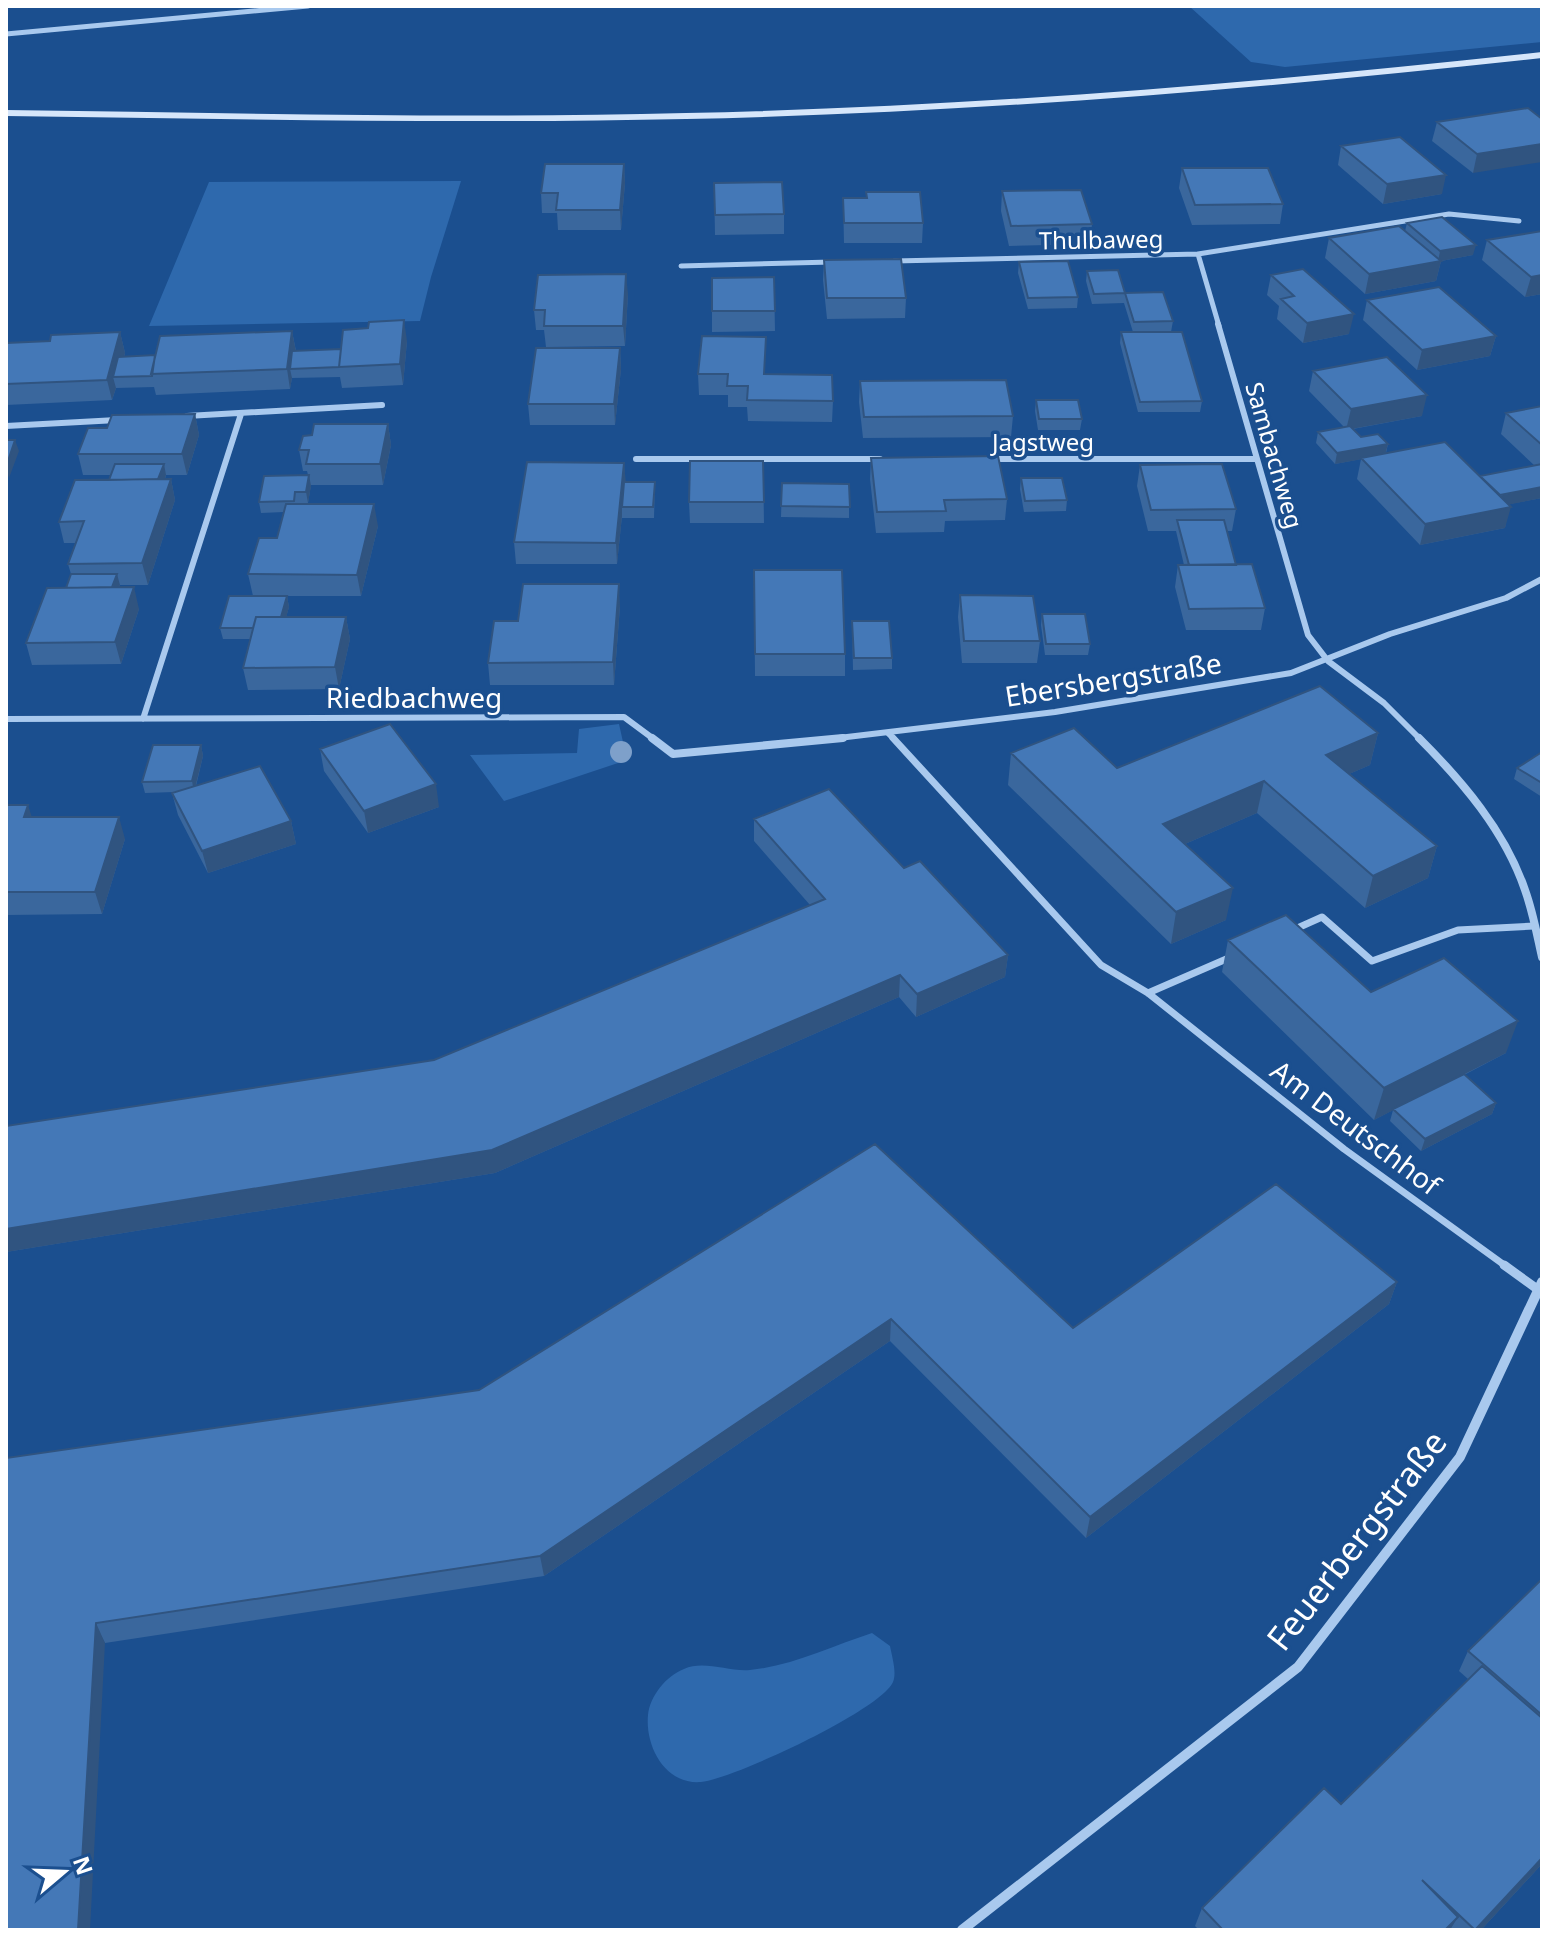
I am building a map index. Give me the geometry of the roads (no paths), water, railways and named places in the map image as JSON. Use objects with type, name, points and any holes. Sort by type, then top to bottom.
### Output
[{"type":"main road","points":[[6,113],[563,118],[751,113],[1155,93],[1542,55]]},
{"type":"street","points":[[6,34],[308,6]]},
{"type":"street","name":"Thulbaweg","points":[[885,261],[1198,254],[1449,214],[1519,221]]},
{"type":"street","name":"Sambachweg","points":[[1198,254],[1308,635],[1328,661]]},
{"type":"street","points":[[681,266],[838,262]]},
{"type":"street","points":[[179,417],[382,405]]},
{"type":"street","points":[[143,719],[241,414]]},
{"type":"street","points":[[6,426],[132,419]]},
{"type":"street","points":[[636,459],[890,459]]},
{"type":"street","name":"Jagstweg","points":[[986,459],[1257,459]]},
{"type":"street","name":"Ebersbergstraße","points":[[673,754],[889,734],[1055,712],[1291,673],[1328,661],[1388,634],[1518,595],[1542,579]]},
{"type":"street","points":[[1328,661],[1384,703],[1459,778],[1496,831],[1525,889],[1542,957]]},
{"type":"street","name":"Riedbachweg","points":[[6,719],[624,717],[673,754]]},
{"type":"street","name":"Am Deutschhof","points":[[889,734],[1101,965],[1148,993],[1344,1149],[1541,1287]]},
{"type":"street","points":[[1278,936],[1322,917],[1372,961],[1458,930],[1534,926]]},
{"type":"street","points":[[1148,993],[1235,955]]},
{"type":"street","name":"Feuerbergstraße","points":[[962,1930],[1298,1667],[1460,1457],[1541,1287]]}]
